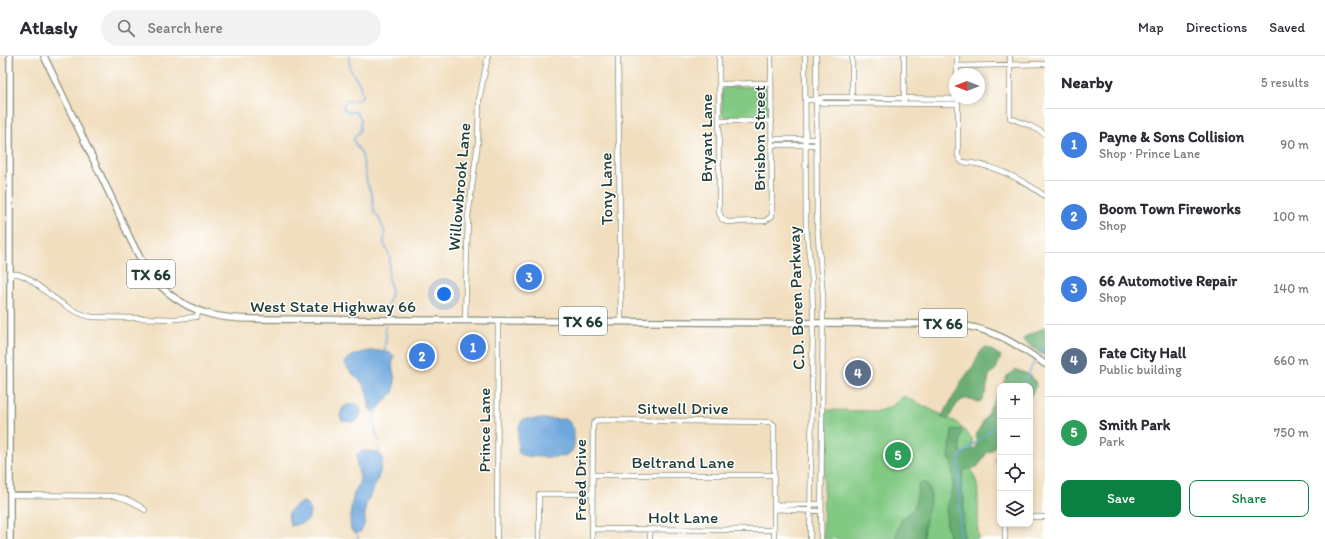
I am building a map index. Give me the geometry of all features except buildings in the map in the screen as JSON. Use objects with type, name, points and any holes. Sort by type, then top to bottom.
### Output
[{"type":"main road","points":[[10,56],[10,539]]},
{"type":"main road","name":"West State Highway 66","points":[[44,56],[136,248],[149,271],[166,291],[185,304],[199,311],[214,316],[235,319],[812,322]]},
{"type":"main road","name":"TX 66","points":[[812,322],[958,324],[985,330],[1008,339],[1044,363]]},
{"type":"street","name":"Willowbrook Lane","points":[[465,321],[468,217],[478,142],[479,100],[488,56]]},
{"type":"street","name":"Tony Lane","points":[[618,56],[621,321]]},
{"type":"street","name":"Bryant Lane","points":[[718,56],[720,212],[722,219],[727,222],[765,221],[770,219]]},
{"type":"street","name":"Brisbon Street","points":[[770,219],[772,214],[771,56]]},
{"type":"street","name":"C.D. Boren Parkway","points":[[805,56],[806,226],[812,280],[810,539]]},
{"type":"street","name":"C.D. Boren Parkway","points":[[816,56],[817,224],[823,296],[820,539]]},
{"type":"street","points":[[852,56],[852,103]]},
{"type":"street","points":[[904,56],[904,101]]},
{"type":"street","points":[[957,56],[957,66],[1045,64]]},
{"type":"street","points":[[1010,56],[1010,118],[1031,126],[1045,134]]},
{"type":"street","points":[[719,84],[771,83]]},
{"type":"street","points":[[805,100],[816,100],[824,97],[904,101]]},
{"type":"street","points":[[816,100],[823,103],[949,100]]},
{"type":"street","points":[[958,104],[958,156],[962,162],[1000,170],[1028,184],[1045,196]]},
{"type":"street","points":[[719,121],[772,121]]},
{"type":"street","points":[[772,140],[806,138],[817,139]]},
{"type":"street","points":[[772,145],[817,145]]},
{"type":"street","points":[[9,274],[18,274],[26,277],[72,310],[92,317],[175,319],[196,317],[199,311]]},
{"type":"street","name":"Prince Lane","points":[[496,539],[498,321]]},
{"type":"street","points":[[812,391],[823,391]]},
{"type":"street","name":"Sitwell Drive","points":[[594,422],[597,420],[770,422],[774,425],[774,475]]},
{"type":"street","name":"Freed Drive","points":[[592,539],[594,422]]},
{"type":"street","name":"Beltrand Lane","points":[[593,475],[774,475]]},
{"type":"street","points":[[774,475],[774,539]]},
{"type":"street","points":[[539,539],[539,494],[592,494]]},
{"type":"street","points":[[10,495],[115,496],[139,505],[145,510]]},
{"type":"street","points":[[774,507],[821,504]]},
{"type":"street","points":[[774,507],[821,511]]},
{"type":"street","points":[[1033,517],[1045,517]]},
{"type":"street","points":[[1005,527],[1005,539]]},
{"type":"street","name":"Holt Lane","points":[[592,529],[774,530]]},
{"type":"street","points":[[650,530],[650,539]]},
{"type":"green space","points":[[724,87],[766,87],[768,90],[768,116],[765,118],[724,117],[722,115],[722,90]]},
{"type":"green space","points":[[1045,327],[1045,356],[1023,340],[1025,337]]},
{"type":"green space","points":[[986,347],[1001,356],[996,369],[989,376],[986,392],[981,401],[978,402],[972,399],[962,400],[956,406],[948,420],[942,417],[962,381],[974,365],[980,353]]},
{"type":"green space","points":[[1015,370],[1028,374],[1034,379],[1036,386],[1033,392],[1033,383],[1004,383],[1007,376]]},
{"type":"green space","points":[[904,396],[956,422],[972,438],[972,472],[976,480],[978,491],[978,539],[823,539],[825,410],[879,411],[892,406]]},
{"type":"green space","points":[[997,396],[997,443],[991,451],[987,452],[977,467],[964,470],[961,487],[964,497],[963,539],[948,539],[949,534],[947,528],[946,510],[953,486],[952,464],[949,458],[952,430],[962,429],[960,450],[961,453],[964,454],[975,449],[977,433]]},
{"type":"green space","points":[[922,482],[929,488],[931,497],[923,539],[895,539],[901,520],[914,508],[919,485]]},
{"type":"water","points":[[370,351],[386,352],[394,356],[392,367],[395,379],[393,393],[374,412],[370,410],[367,392],[364,386],[350,371],[345,363],[347,360],[359,353]]},
{"type":"water","points":[[357,404],[360,407],[361,412],[358,420],[354,422],[342,421],[340,416],[342,409],[347,405]]},
{"type":"water","points":[[524,419],[565,419],[571,424],[574,431],[573,449],[568,455],[555,457],[522,455],[518,452],[518,430],[519,425]]},
{"type":"water","points":[[360,451],[377,453],[381,455],[382,465],[366,506],[363,528],[360,532],[355,533],[350,527],[350,517],[353,497],[360,479],[356,461],[357,454]]},
{"type":"water","points":[[303,502],[308,504],[310,510],[309,519],[305,522],[291,526],[289,521],[290,511]]},
{"type":"waterway","points":[[349,56],[350,69],[360,85],[362,96],[359,100],[345,101],[343,108],[348,112],[356,112],[361,119],[360,131],[354,138],[355,144],[362,154],[367,183],[372,194],[374,212],[379,218],[385,233],[384,243],[390,257],[388,280],[391,292],[385,314]]},
{"type":"waterway","points":[[384,353],[386,338],[385,326]]},
{"type":"waterway","points":[[1024,383],[1032,366],[1045,346]]},
{"type":"waterway","points":[[376,410],[373,423],[379,441]]},
{"type":"waterway","points":[[959,539],[959,457],[997,425]]},
{"type":"waterway","points":[[378,456],[379,449]]},
{"type":"waterway","points":[[357,531],[358,539]]},
{"type":"place","name":"66 Automotive Repair","points":[[529,277]]},
{"type":"place","name":"Payne & Sons Collision","points":[[473,347]]},
{"type":"place","name":"Boom Town Fireworks","points":[[422,356]]},
{"type":"place","name":"Fate City Hall","points":[[858,373]]},
{"type":"place","name":"Smith Park","points":[[898,455]]}]
